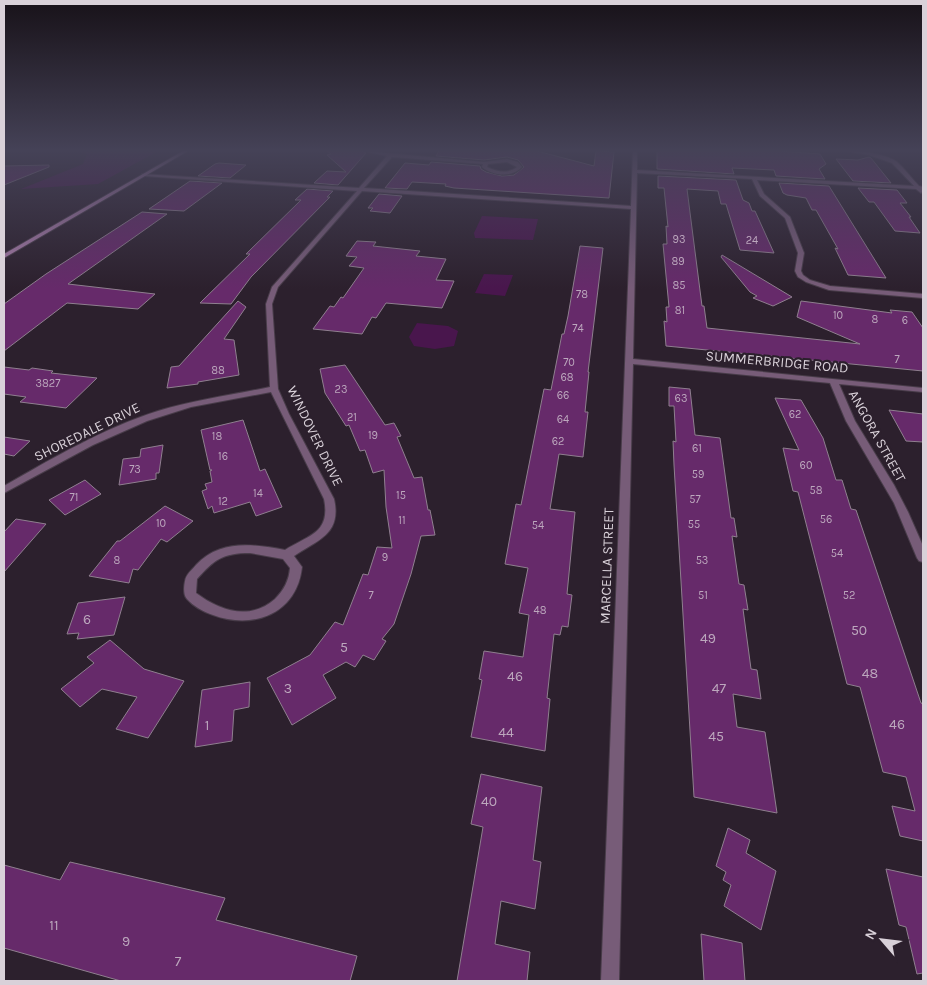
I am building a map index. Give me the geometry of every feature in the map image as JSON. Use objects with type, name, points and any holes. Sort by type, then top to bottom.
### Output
[{"type":"main road","points":[[4,256],[106,197]]},
{"type":"street","name":"WINDOVER DRIVE","points":[[287,555],[318,536],[331,523],[333,510],[274,390],[269,313],[271,294],[284,276],[355,197]]},
{"type":"street","points":[[466,197],[633,208]]},
{"type":"street","name":"MARCELLA STREET","points":[[610,981],[633,197]]},
{"type":"street","points":[[764,197],[787,217],[801,252],[801,262],[798,265],[800,276],[810,283],[829,288],[923,296]]},
{"type":"street","name":"SUMMERBRIDGE ROAD","points":[[629,361],[923,390]]},
{"type":"street","name":"ANGORA STREET","points":[[833,380],[853,427],[890,487],[923,558]]},
{"type":"street","name":"SHOREDALE DRIVE","points":[[4,490],[86,445],[144,418],[174,410],[274,390]]},
{"type":"street","points":[[234,548],[262,550],[287,555],[296,567],[295,580],[274,609],[252,618],[220,614],[202,606],[190,595],[191,578],[212,557],[234,548]]},
{"type":"shaded area","points":[[482,216],[538,219],[533,240],[475,238],[474,233]]},
{"type":"shaded area","points":[[484,274],[513,275],[505,296],[475,293]]},
{"type":"shaded area","points":[[417,323],[448,326],[458,331],[454,346],[435,349],[414,346],[409,337]]},
{"type":"building","points":[[167,197],[203,197],[184,211],[149,209]]},
{"type":"building","points":[[298,197],[330,197],[251,277],[231,304],[200,303],[301,200],[295,200]]},
{"type":"building","points":[[377,197],[401,197],[390,213],[370,211],[373,208],[368,208]]},
{"type":"building","points":[[665,197],[688,197],[702,306],[704,306],[707,328],[860,344],[797,317],[801,301],[892,313],[890,310],[912,312],[923,328],[923,371],[666,346],[664,321],[667,322],[666,307],[669,307],[663,244],[667,244],[666,226],[668,227]]},
{"type":"building","points":[[719,197],[742,197],[743,200],[749,203],[752,211],[755,211],[774,253],[740,250],[726,204],[721,204]]},
{"type":"building","points":[[799,197],[836,197],[886,278],[848,275],[835,248],[838,249],[816,210],[812,210],[806,198]]},
{"type":"building","points":[[865,197],[902,197],[907,203],[900,203],[920,233],[895,231],[874,202],[869,202]]},
{"type":"building","points":[[142,212],[167,214],[68,284],[155,294],[138,309],[67,303],[4,351],[4,304],[46,274]]},
{"type":"building","points":[[357,241],[376,242],[373,246],[420,251],[416,256],[446,259],[436,280],[454,281],[442,308],[386,303],[376,318],[372,317],[362,334],[313,329],[330,306],[334,307],[341,297],[343,298],[364,268],[349,266],[357,257],[346,256]]},
{"type":"building","points":[[580,246],[603,248],[588,372],[585,412],[588,412],[583,457],[559,454],[550,509],[575,512],[567,594],[572,595],[568,627],[562,626],[560,635],[554,634],[547,698],[550,699],[545,751],[471,737],[482,680],[479,679],[484,651],[523,657],[529,615],[519,613],[528,568],[505,564],[516,504],[521,505],[544,389],[551,390],[562,334],[564,334],[568,316]]},
{"type":"building","points":[[722,255],[792,297],[773,306],[753,298],[757,296],[750,292],[721,257]]},
{"type":"building","points":[[238,301],[246,307],[224,339],[234,340],[239,375],[198,382],[198,384],[167,388],[171,367],[179,366]]},
{"type":"building","points":[[345,365],[385,425],[394,423],[401,436],[397,437],[414,478],[422,477],[435,535],[421,536],[411,574],[394,624],[382,639],[386,641],[374,660],[363,655],[355,667],[346,662],[323,675],[336,698],[292,725],[267,678],[310,655],[335,622],[343,625],[363,574],[368,575],[377,547],[392,548],[386,507],[384,470],[373,473],[365,450],[360,451],[349,425],[346,426],[325,393],[320,369]]},
{"type":"building","points":[[4,367],[29,370],[32,368],[53,371],[51,373],[97,378],[66,408],[20,402],[26,397],[4,394]]},
{"type":"building","points":[[669,387],[690,389],[695,435],[720,438],[731,518],[734,518],[737,537],[732,536],[739,584],[744,585],[748,610],[743,609],[751,669],[757,670],[761,699],[733,694],[737,727],[765,732],[777,813],[694,797],[674,465],[673,441],[676,442],[674,406],[669,406]]},
{"type":"building","points":[[775,398],[801,400],[823,438],[836,480],[842,480],[851,509],[856,510],[921,703],[923,704],[923,841],[900,836],[892,806],[915,811],[906,777],[883,772],[860,687],[847,684],[798,492],[793,491],[783,448],[799,450]]},
{"type":"building","points":[[889,410],[923,414],[923,442],[906,441]]},
{"type":"building","points":[[243,420],[260,471],[265,469],[282,507],[256,516],[250,502],[214,513],[212,506],[208,509],[202,491],[207,489],[205,484],[212,482],[210,471],[212,470],[210,470],[201,430]]},
{"type":"building","points":[[4,437],[30,441],[14,456],[4,454]]},
{"type":"building","points":[[163,445],[159,473],[156,473],[156,479],[119,485],[123,459],[140,457],[141,449]]},
{"type":"building","points":[[85,480],[101,494],[65,515],[49,500]]},
{"type":"building","points":[[165,506],[193,521],[167,542],[161,539],[138,570],[133,569],[129,583],[89,576],[117,541],[120,541]]},
{"type":"building","points":[[16,519],[46,524],[4,572],[4,532]]},
{"type":"building","points":[[125,597],[114,635],[77,639],[79,633],[67,634],[78,603]]},
{"type":"building","points":[[110,640],[144,669],[184,681],[148,738],[116,729],[137,697],[102,689],[80,707],[61,689],[94,663],[87,657]]},
{"type":"building","points":[[250,682],[249,707],[234,710],[232,741],[195,747],[202,690]]},
{"type":"building","points":[[481,774],[542,787],[533,860],[541,862],[535,909],[501,901],[495,944],[530,952],[527,981],[457,981],[483,827],[471,824]]},
{"type":"building","points":[[728,828],[750,840],[746,853],[776,871],[761,930],[724,906],[731,885],[723,880],[726,872],[716,866]]},
{"type":"building","points":[[70,862],[225,898],[216,920],[357,956],[350,981],[121,981],[4,948],[4,865],[60,880]]},
{"type":"building","points":[[886,869],[923,877],[923,973],[917,974],[906,927],[899,925]]},
{"type":"building","points":[[701,934],[742,943],[745,981],[704,981]]}]
